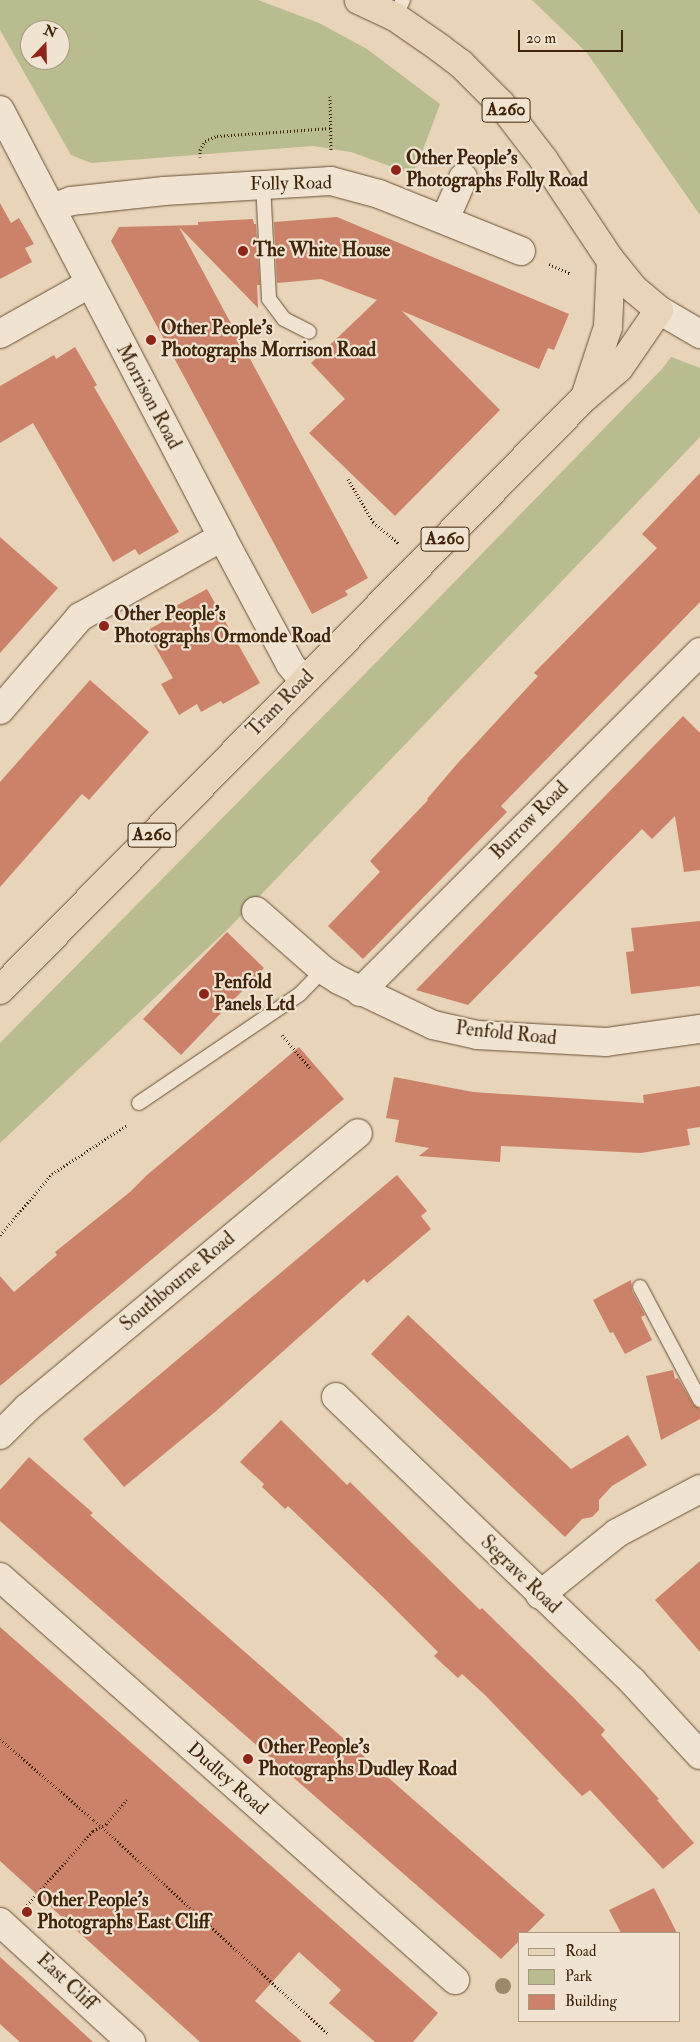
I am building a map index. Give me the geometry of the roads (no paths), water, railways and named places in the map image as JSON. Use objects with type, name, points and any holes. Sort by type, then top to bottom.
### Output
[{"type":"main road","name":"A260","points":[[358,0],[399,8],[461,64],[501,104],[544,160],[611,261],[634,289],[659,310]]},
{"type":"main road","name":"Tram Road","points":[[585,397],[608,327],[611,261]]},
{"type":"main road","name":"Tram Road","points":[[0,990],[585,397],[619,368],[659,310]]},
{"type":"street","name":"Morrison Road","points":[[0,110],[222,538],[290,664],[304,681]]},
{"type":"street","points":[[445,220],[462,178]]},
{"type":"street","name":"Folly Road","points":[[51,208],[71,201],[202,187],[331,181],[379,194],[520,252]]},
{"type":"street","points":[[0,334],[89,284]]},
{"type":"street","points":[[659,310],[700,334]]},
{"type":"street","points":[[0,710],[80,617],[222,538]]},
{"type":"street","name":"Burrow Road","points":[[360,992],[700,652]]},
{"type":"street","name":"Penfold Road","points":[[256,911],[323,970],[360,992],[433,1025],[477,1035],[530,1040],[606,1042],[700,1029]]},
{"type":"street","name":"Southbourne Road","points":[[0,1434],[27,1408],[358,1133]]},
{"type":"street","name":"Segrave Road","points":[[336,1397],[540,1595],[633,1682],[700,1756]]},
{"type":"street","points":[[540,1595],[617,1533],[700,1489]]},
{"type":"street","name":"Dudley Road","points":[[0,1577],[455,1980]]},
{"type":"street","name":"East Cliff","points":[[3,1925],[131,2042]]},
{"type":"lane","points":[[263,184],[269,299],[284,319],[309,332]]},
{"type":"lane","points":[[140,1103],[300,994],[323,970]]},
{"type":"lane","points":[[640,1287],[700,1400]]},
{"type":"place","name":"Other People's Photographs Folly Road","points":[[396,170]]},
{"type":"place","name":"The White House","points":[[243,251]]},
{"type":"place","name":"Other People's Photographs Morrison Road","points":[[151,340]]},
{"type":"place","name":"Other People's Photographs Ormonde Road","points":[[104,626]]},
{"type":"place","name":"Penfold Panels Ltd","points":[[204,994]]},
{"type":"place","name":"Other People's Photographs Dudley Road","points":[[248,1759]]},
{"type":"place","name":"Other People's Photographs East Cliff","points":[[27,1912]]}]
